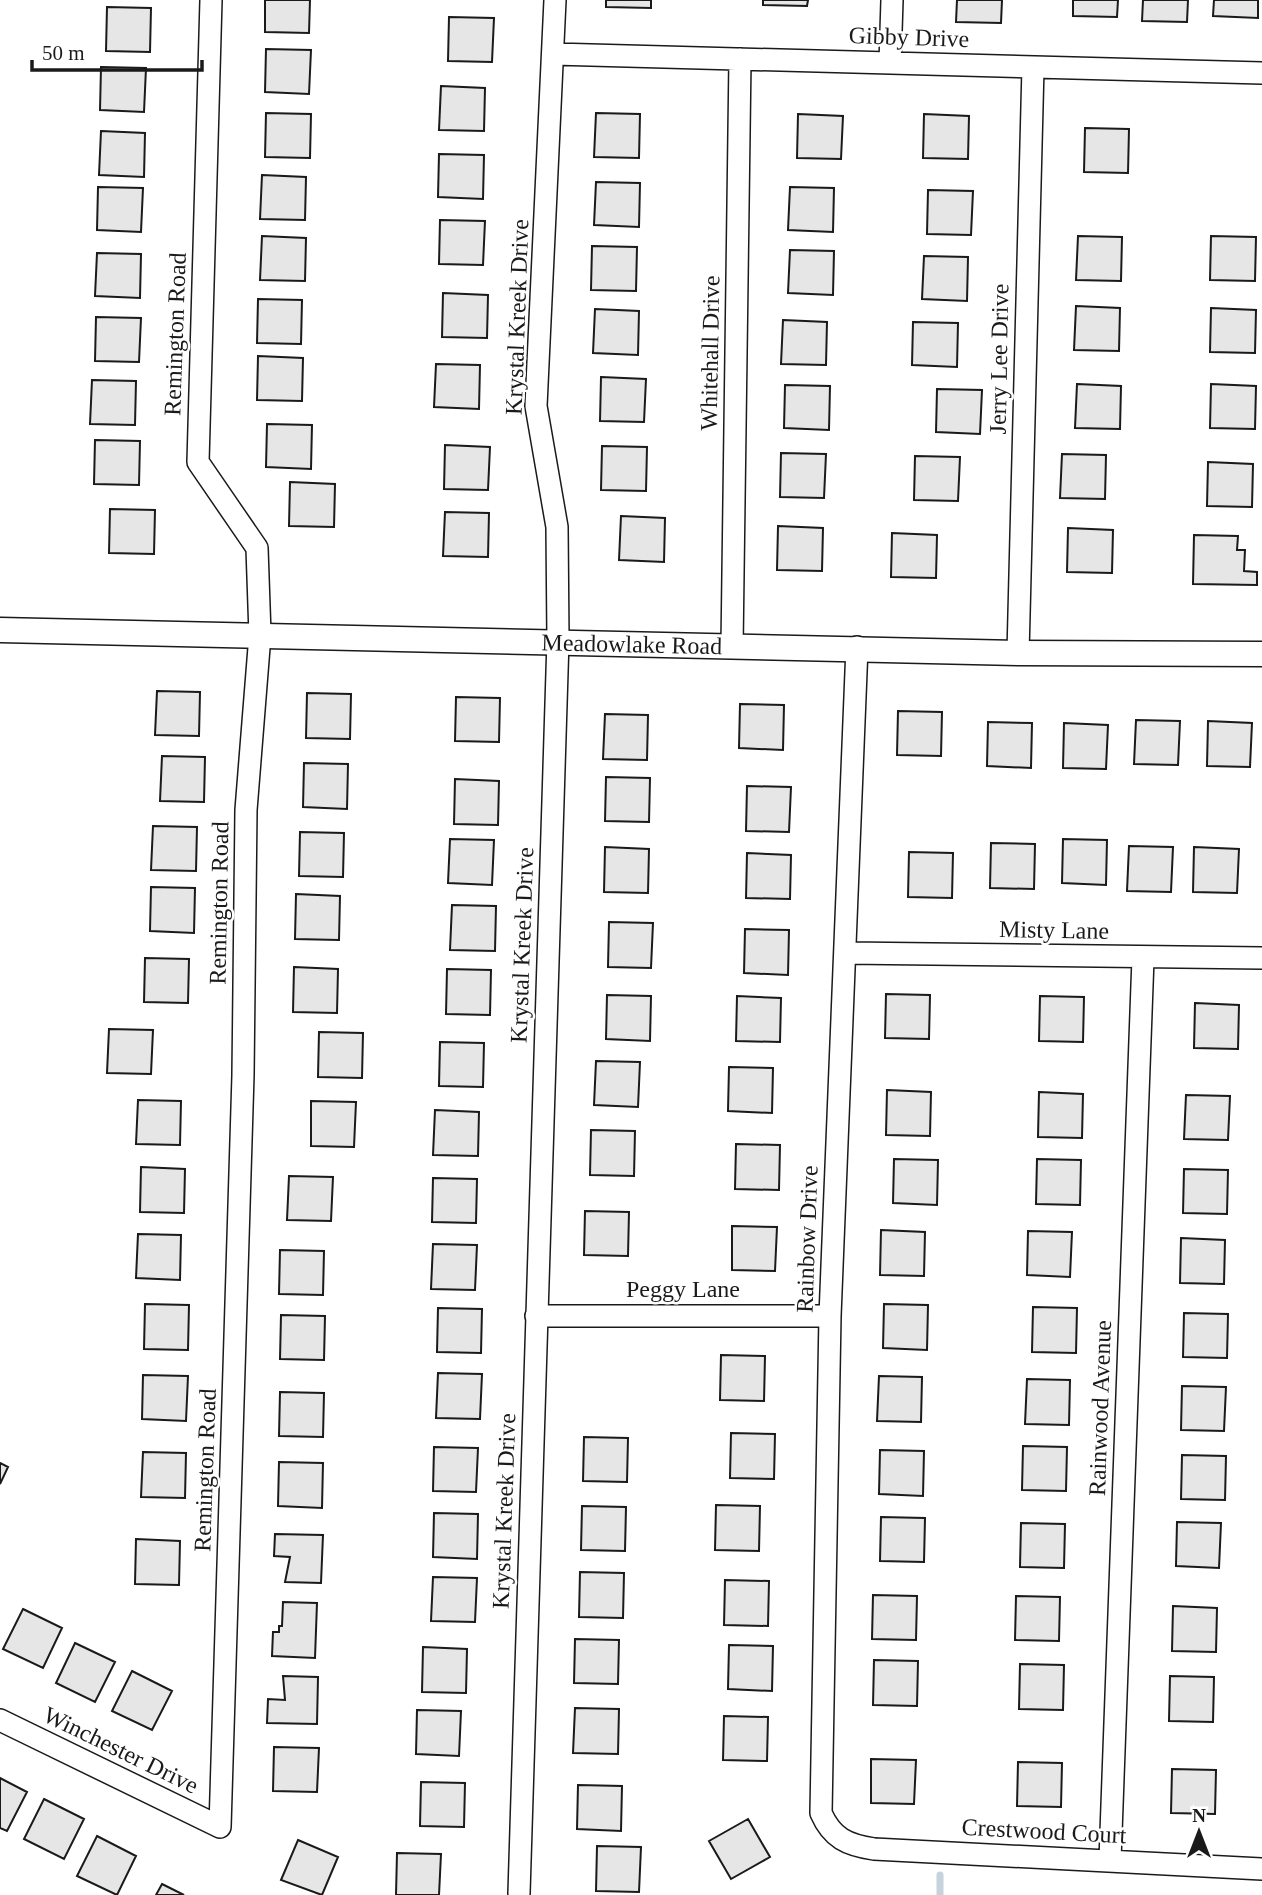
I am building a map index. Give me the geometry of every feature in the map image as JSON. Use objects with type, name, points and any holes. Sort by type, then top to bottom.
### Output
[{"type":"street","name":"Remington Road","points":[[211,0],[198,462],[257,548],[260,635],[246,810],[243,1075],[220,1827]]},
{"type":"street","name":"Krystal Kreek Drive","points":[[519,1893],[558,640],[557,527],[536,406],[555,0]]},
{"type":"street","points":[[890,63],[892,0]]},
{"type":"street","name":"Gibby Drive","points":[[554,54],[1262,73]]},
{"type":"street","name":"Whitehall Drive","points":[[732,647],[740,59]]},
{"type":"street","name":"Jerry Lee Drive","points":[[1018,653],[1033,66]]},
{"type":"street","name":"Meadowlake Road","points":[[0,630],[558,640],[1018,653],[1262,654]]},
{"type":"street","name":"Rainbow Drive","points":[[829,1831],[821,1812],[819,1790],[830,1316],[857,647]]},
{"type":"street","name":"Misty Lane","points":[[846,953],[1262,958]]},
{"type":"street","name":"Rainwood Avenue","points":[[1110,1860],[1143,958]]},
{"type":"street","name":"Peggy Lane","points":[[536,1315],[830,1316]]},
{"type":"street","name":"Winchester Drive","points":[[0,1720],[220,1827]]},
{"type":"street","name":"Crestwood Court","points":[[829,1831],[842,1841],[874,1849],[1262,1869]]},
{"type":"building","points":[[265,0],[310,0],[309,33],[265,32]]},
{"type":"building","points":[[606,0],[651,0],[651,8],[606,7]]},
{"type":"building","points":[[763,0],[808,0],[807,6],[763,5]]},
{"type":"building","points":[[957,0],[1002,0],[1001,23],[956,22]]},
{"type":"building","points":[[1073,0],[1118,0],[1117,17],[1073,16]]},
{"type":"building","points":[[1143,0],[1188,0],[1187,22],[1142,21]]},
{"type":"building","points":[[1214,0],[1258,0],[1258,18],[1213,16]]},
{"type":"building","points":[[107,7],[151,8],[150,52],[106,51]]},
{"type":"building","points":[[449,17],[494,18],[492,62],[448,61]]},
{"type":"building","points":[[266,49],[311,50],[309,94],[265,92]]},
{"type":"building","points":[[101,67],[146,68],[144,112],[100,110]]},
{"type":"building","points":[[441,86],[485,88],[484,131],[439,130]]},
{"type":"building","points":[[266,113],[311,114],[310,158],[265,157]]},
{"type":"building","points":[[596,113],[640,114],[639,158],[594,157]]},
{"type":"building","points":[[798,114],[843,116],[841,159],[797,158]]},
{"type":"building","points":[[924,114],[969,116],[968,159],[923,158]]},
{"type":"building","points":[[1085,128],[1129,129],[1128,173],[1084,172]]},
{"type":"building","points":[[101,131],[145,133],[144,177],[99,175]]},
{"type":"building","points":[[439,154],[484,155],[483,199],[438,197]]},
{"type":"building","points":[[262,175],[306,177],[305,220],[260,219]]},
{"type":"building","points":[[596,182],[640,183],[639,227],[594,225]]},
{"type":"building","points":[[98,187],[143,188],[141,232],[97,230]]},
{"type":"building","points":[[790,187],[834,188],[833,232],[788,230]]},
{"type":"building","points":[[928,190],[973,191],[971,235],[927,234]]},
{"type":"building","points":[[440,220],[485,221],[483,265],[439,264]]},
{"type":"building","points":[[262,236],[306,238],[305,281],[260,280]]},
{"type":"building","points":[[1078,236],[1122,237],[1121,281],[1076,280]]},
{"type":"building","points":[[1211,236],[1256,237],[1255,281],[1210,280]]},
{"type":"building","points":[[592,246],[637,247],[636,291],[591,290]]},
{"type":"building","points":[[790,250],[834,251],[833,295],[788,293]]},
{"type":"building","points":[[97,253],[141,254],[140,298],[95,296]]},
{"type":"building","points":[[924,256],[968,257],[967,301],[922,299]]},
{"type":"building","points":[[443,293],[488,295],[487,338],[442,337]]},
{"type":"building","points":[[258,299],[302,300],[301,344],[257,343]]},
{"type":"building","points":[[1076,306],[1120,308],[1119,351],[1074,350]]},
{"type":"building","points":[[1211,308],[1256,310],[1255,353],[1210,352]]},
{"type":"building","points":[[595,309],[639,311],[638,355],[593,353]]},
{"type":"building","points":[[96,317],[141,318],[139,362],[95,361]]},
{"type":"building","points":[[783,320],[827,322],[826,365],[781,364]]},
{"type":"building","points":[[913,322],[958,323],[957,367],[912,365]]},
{"type":"building","points":[[258,356],[303,358],[302,401],[257,400]]},
{"type":"building","points":[[436,364],[480,365],[479,409],[434,407]]},
{"type":"building","points":[[601,377],[646,379],[644,422],[600,421]]},
{"type":"building","points":[[92,380],[136,381],[135,425],[90,424]]},
{"type":"building","points":[[1077,384],[1121,386],[1120,429],[1075,428]]},
{"type":"building","points":[[1211,384],[1256,386],[1255,429],[1210,428]]},
{"type":"building","points":[[785,385],[830,386],[829,430],[784,428]]},
{"type":"building","points":[[937,389],[982,390],[980,434],[936,432]]},
{"type":"building","points":[[267,424],[312,425],[311,469],[266,467]]},
{"type":"building","points":[[95,440],[140,441],[139,485],[94,484]]},
{"type":"building","points":[[445,445],[490,447],[488,490],[444,489]]},
{"type":"building","points":[[602,446],[647,447],[646,491],[601,490]]},
{"type":"building","points":[[781,453],[826,454],[824,498],[780,497]]},
{"type":"building","points":[[1062,454],[1106,455],[1105,499],[1060,498]]},
{"type":"building","points":[[915,456],[960,457],[958,501],[914,500]]},
{"type":"building","points":[[1208,462],[1253,464],[1252,507],[1207,506]]},
{"type":"building","points":[[290,482],[335,484],[334,527],[289,526]]},
{"type":"building","points":[[110,509],[155,510],[154,554],[109,553]]},
{"type":"building","points":[[445,512],[489,513],[488,557],[443,556]]},
{"type":"building","points":[[621,516],[665,518],[664,562],[619,560]]},
{"type":"building","points":[[778,526],[823,528],[822,571],[777,570]]},
{"type":"building","points":[[1068,528],[1113,530],[1112,573],[1067,572]]},
{"type":"building","points":[[892,533],[937,535],[936,578],[891,577]]},
{"type":"building","points":[[1194,535],[1238,536],[1237,550],[1245,550],[1244,571],[1257,572],[1257,585],[1193,584]]},
{"type":"building","points":[[157,691],[200,692],[199,736],[155,735]]},
{"type":"building","points":[[307,693],[351,694],[350,739],[306,738]]},
{"type":"building","points":[[456,697],[500,698],[499,742],[455,741]]},
{"type":"building","points":[[740,704],[784,705],[783,750],[739,748]]},
{"type":"building","points":[[898,711],[942,712],[941,756],[897,755]]},
{"type":"building","points":[[605,714],[648,715],[647,760],[603,759]]},
{"type":"building","points":[[1136,720],[1180,721],[1178,765],[1134,764]]},
{"type":"building","points":[[1208,721],[1252,723],[1250,767],[1207,766]]},
{"type":"building","points":[[988,722],[1032,723],[1031,768],[987,766]]},
{"type":"building","points":[[1064,723],[1108,725],[1106,769],[1063,768]]},
{"type":"building","points":[[162,756],[205,757],[204,802],[160,801]]},
{"type":"building","points":[[304,763],[348,764],[347,809],[303,807]]},
{"type":"building","points":[[606,777],[650,778],[649,822],[605,821]]},
{"type":"building","points":[[455,779],[499,781],[498,825],[454,824]]},
{"type":"building","points":[[747,786],[791,787],[789,832],[746,831]]},
{"type":"building","points":[[153,826],[197,827],[196,871],[151,870]]},
{"type":"building","points":[[300,832],[344,833],[343,877],[299,876]]},
{"type":"building","points":[[450,839],[494,840],[492,885],[448,883]]},
{"type":"building","points":[[1063,839],[1107,840],[1106,885],[1062,883]]},
{"type":"building","points":[[991,843],[1035,844],[1034,889],[990,888]]},
{"type":"building","points":[[1129,846],[1173,847],[1171,892],[1127,891]]},
{"type":"building","points":[[605,847],[649,849],[648,893],[604,892]]},
{"type":"building","points":[[1194,847],[1239,849],[1237,893],[1193,892]]},
{"type":"building","points":[[909,852],[953,853],[952,898],[908,897]]},
{"type":"building","points":[[747,853],[791,855],[790,899],[746,898]]},
{"type":"building","points":[[151,887],[195,888],[194,933],[150,931]]},
{"type":"building","points":[[296,894],[340,896],[339,940],[295,939]]},
{"type":"building","points":[[452,905],[496,906],[495,951],[450,950]]},
{"type":"building","points":[[609,922],[653,923],[651,968],[608,967]]},
{"type":"building","points":[[745,929],[789,930],[788,975],[744,973]]},
{"type":"building","points":[[145,958],[189,959],[188,1003],[144,1002]]},
{"type":"building","points":[[294,967],[338,969],[337,1013],[293,1012]]},
{"type":"building","points":[[447,969],[491,970],[490,1015],[446,1014]]},
{"type":"building","points":[[886,994],[930,995],[929,1039],[885,1038]]},
{"type":"building","points":[[607,995],[651,996],[650,1041],[606,1039]]},
{"type":"building","points":[[737,996],[781,998],[780,1042],[736,1041]]},
{"type":"building","points":[[1040,996],[1084,997],[1083,1042],[1039,1041]]},
{"type":"building","points":[[1195,1003],[1239,1005],[1238,1049],[1194,1048]]},
{"type":"building","points":[[109,1029],[153,1030],[151,1074],[107,1073]]},
{"type":"building","points":[[319,1032],[363,1033],[362,1078],[318,1077]]},
{"type":"building","points":[[440,1042],[484,1043],[483,1087],[439,1086]]},
{"type":"building","points":[[596,1061],[640,1062],[638,1107],[594,1105]]},
{"type":"building","points":[[729,1067],[773,1068],[772,1113],[728,1111]]},
{"type":"building","points":[[887,1090],[931,1092],[930,1136],[886,1135]]},
{"type":"building","points":[[1039,1092],[1083,1094],[1082,1138],[1038,1137]]},
{"type":"building","points":[[1186,1095],[1230,1096],[1228,1140],[1184,1139]]},
{"type":"building","points":[[138,1100],[181,1101],[180,1145],[136,1144]]},
{"type":"building","points":[[311,1101],[356,1102],[354,1147],[311,1146]]},
{"type":"building","points":[[435,1110],[479,1112],[478,1156],[433,1155]]},
{"type":"building","points":[[591,1130],[635,1131],[634,1176],[590,1175]]},
{"type":"building","points":[[736,1144],[780,1145],[779,1190],[735,1189]]},
{"type":"building","points":[[894,1159],[938,1160],[937,1205],[893,1203]]},
{"type":"building","points":[[1037,1159],[1081,1160],[1080,1205],[1036,1204]]},
{"type":"building","points":[[141,1167],[185,1169],[184,1213],[140,1212]]},
{"type":"building","points":[[1184,1169],[1228,1170],[1227,1214],[1183,1213]]},
{"type":"building","points":[[289,1176],[333,1177],[331,1221],[287,1220]]},
{"type":"building","points":[[433,1178],[477,1179],[476,1223],[432,1222]]},
{"type":"building","points":[[585,1211],[629,1212],[628,1256],[584,1255]]},
{"type":"building","points":[[732,1226],[777,1227],[775,1271],[732,1270]]},
{"type":"building","points":[[881,1230],[925,1232],[924,1276],[880,1275]]},
{"type":"building","points":[[1028,1231],[1072,1232],[1070,1277],[1027,1275]]},
{"type":"building","points":[[138,1234],[181,1235],[180,1280],[136,1278]]},
{"type":"building","points":[[1181,1238],[1225,1240],[1224,1284],[1180,1283]]},
{"type":"building","points":[[433,1244],[477,1245],[475,1290],[431,1289]]},
{"type":"building","points":[[280,1250],[324,1251],[323,1295],[279,1294]]},
{"type":"building","points":[[145,1304],[189,1305],[188,1350],[144,1349]]},
{"type":"building","points":[[884,1304],[928,1305],[927,1350],[883,1348]]},
{"type":"building","points":[[1033,1307],[1077,1308],[1076,1353],[1032,1352]]},
{"type":"building","points":[[438,1308],[482,1309],[481,1353],[437,1352]]},
{"type":"building","points":[[1184,1313],[1228,1314],[1227,1358],[1183,1357]]},
{"type":"building","points":[[281,1315],[325,1316],[324,1360],[280,1359]]},
{"type":"building","points":[[721,1355],[765,1356],[764,1401],[720,1400]]},
{"type":"building","points":[[438,1373],[482,1374],[480,1419],[436,1418]]},
{"type":"building","points":[[143,1375],[188,1376],[186,1421],[142,1419]]},
{"type":"building","points":[[879,1376],[922,1377],[921,1422],[877,1421]]},
{"type":"building","points":[[1027,1379],[1070,1380],[1069,1425],[1025,1424]]},
{"type":"building","points":[[1182,1386],[1226,1387],[1224,1431],[1181,1430]]},
{"type":"building","points":[[280,1392],[324,1393],[323,1437],[279,1436]]},
{"type":"building","points":[[731,1433],[775,1434],[774,1479],[730,1478]]},
{"type":"building","points":[[584,1437],[628,1438],[627,1482],[583,1481]]},
{"type":"building","points":[[1023,1446],[1067,1447],[1066,1491],[1022,1490]]},
{"type":"building","points":[[434,1447],[478,1448],[476,1492],[433,1491]]},
{"type":"building","points":[[880,1450],[924,1451],[923,1496],[879,1494]]},
{"type":"building","points":[[143,1452],[186,1453],[185,1498],[141,1497]]},
{"type":"building","points":[[1182,1455],[1226,1456],[1225,1500],[1181,1499]]},
{"type":"building","points":[[279,1462],[323,1463],[322,1508],[278,1506]]},
{"type":"building","points":[[0,1463],[8,1467],[0,1484]]},
{"type":"building","points":[[716,1505],[760,1506],[759,1551],[715,1550]]},
{"type":"building","points":[[582,1506],[626,1507],[625,1551],[581,1550]]},
{"type":"building","points":[[434,1513],[478,1514],[477,1559],[433,1557]]},
{"type":"building","points":[[881,1517],[925,1518],[924,1562],[880,1561]]},
{"type":"building","points":[[1177,1522],[1221,1523],[1219,1568],[1176,1566]]},
{"type":"building","points":[[1021,1523],[1065,1524],[1064,1568],[1020,1567]]},
{"type":"building","points":[[275,1534],[323,1535],[321,1583],[285,1582],[290,1557],[274,1556]]},
{"type":"building","points":[[136,1539],[180,1541],[179,1585],[135,1584]]},
{"type":"building","points":[[580,1572],[624,1573],[623,1618],[579,1617]]},
{"type":"building","points":[[433,1577],[477,1578],[475,1622],[431,1621]]},
{"type":"building","points":[[725,1580],[769,1581],[768,1626],[724,1625]]},
{"type":"building","points":[[873,1595],[917,1596],[916,1640],[872,1639]]},
{"type":"building","points":[[1016,1596],[1060,1597],[1059,1641],[1015,1640]]},
{"type":"building","points":[[283,1602],[317,1603],[315,1658],[272,1656],[273,1632],[279,1632],[279,1626],[282,1626]]},
{"type":"building","points":[[1173,1606],[1217,1608],[1216,1652],[1172,1651]]},
{"type":"building","points":[[23,1609],[62,1628],[43,1668],[3,1649]]},
{"type":"building","points":[[575,1639],[619,1640],[618,1684],[574,1683]]},
{"type":"building","points":[[75,1643],[115,1662],[95,1702],[56,1683]]},
{"type":"building","points":[[729,1645],[773,1646],[772,1691],[728,1689]]},
{"type":"building","points":[[423,1647],[467,1649],[466,1693],[422,1692]]},
{"type":"building","points":[[874,1660],[918,1661],[917,1706],[873,1705]]},
{"type":"building","points":[[1020,1664],[1064,1665],[1063,1710],[1019,1709]]},
{"type":"building","points":[[132,1671],[172,1691],[152,1730],[112,1711]]},
{"type":"building","points":[[283,1676],[318,1677],[317,1724],[267,1723],[268,1699],[285,1700]]},
{"type":"building","points":[[1170,1676],[1214,1677],[1213,1722],[1169,1721]]},
{"type":"building","points":[[575,1708],[619,1709],[618,1754],[573,1753]]},
{"type":"building","points":[[417,1710],[461,1711],[459,1756],[416,1754]]},
{"type":"building","points":[[724,1716],[768,1717],[767,1761],[723,1760]]},
{"type":"building","points":[[274,1747],[319,1748],[317,1792],[273,1791]]},
{"type":"building","points":[[871,1759],[916,1760],[914,1804],[871,1803]]},
{"type":"building","points":[[1018,1762],[1062,1763],[1061,1807],[1017,1806]]},
{"type":"building","points":[[1172,1769],[1216,1770],[1215,1814],[1171,1813]]},
{"type":"building","points":[[0,1778],[27,1792],[7,1831],[0,1828]]},
{"type":"building","points":[[421,1782],[465,1783],[464,1827],[420,1826]]},
{"type":"building","points":[[578,1785],[622,1786],[621,1831],[577,1829]]},
{"type":"building","points":[[44,1799],[84,1819],[64,1859],[24,1839]]},
{"type":"building","points":[[748,1819],[770,1857],[731,1879],[709,1841]]},
{"type":"building","points":[[97,1836],[136,1856],[117,1895],[77,1876]]},
{"type":"building","points":[[298,1840],[338,1857],[322,1895],[281,1880]]},
{"type":"building","points":[[597,1846],[641,1847],[639,1892],[596,1891]]},
{"type":"building","points":[[397,1853],[441,1854],[439,1895],[396,1895]]},
{"type":"building","points":[[162,1884],[184,1895],[156,1895]]},
{"type":"waterway","points":[[940,1875],[940,1895]]}]
